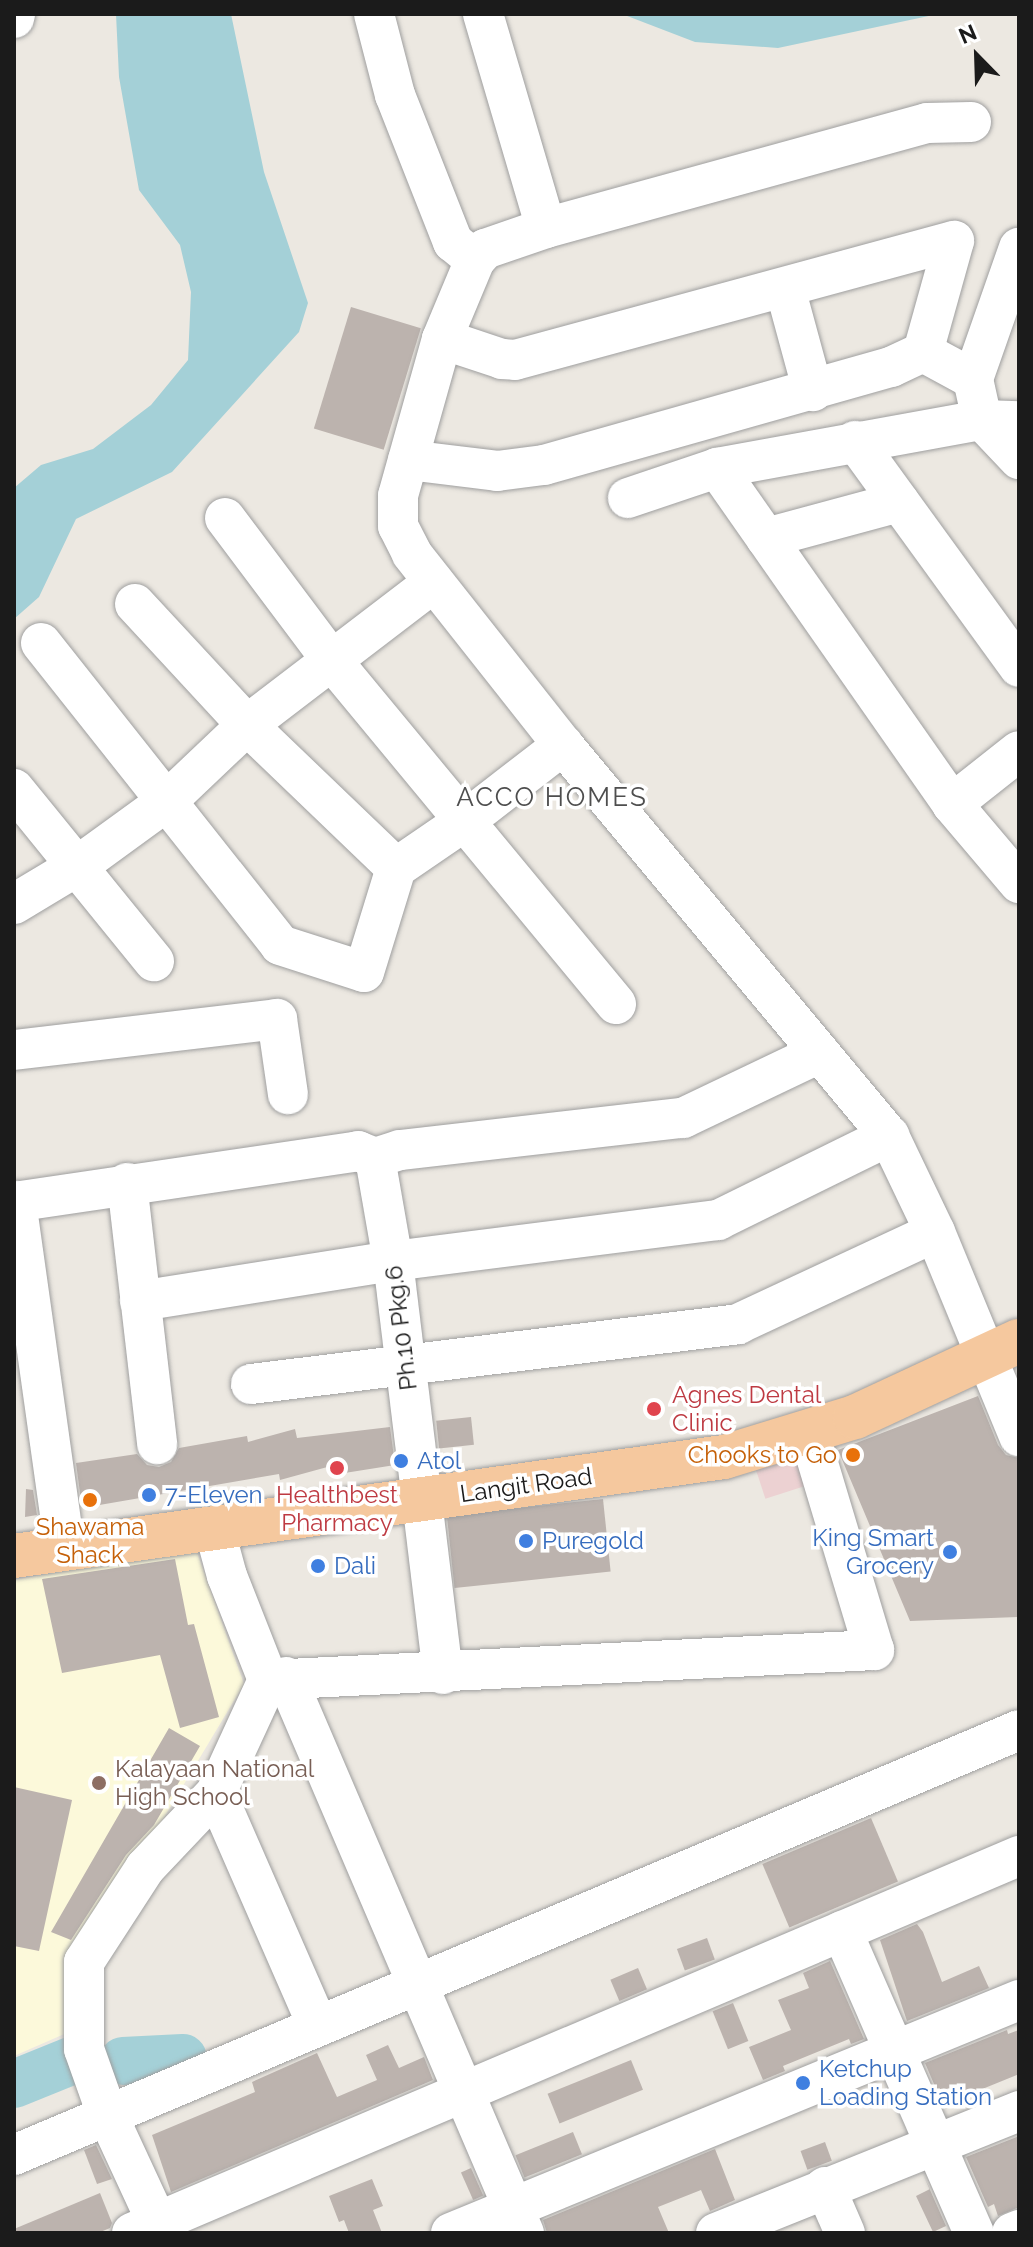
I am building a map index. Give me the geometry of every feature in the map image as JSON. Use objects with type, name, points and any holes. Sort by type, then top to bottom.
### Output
[{"type":"main road","name":"Langit Road","points":[[14,1556],[724,1457],[855,1417],[1002,1349]]},
{"type":"street","points":[[374,14],[395,95],[453,242],[475,260]]},
{"type":"street","points":[[483,14],[546,228]]},
{"type":"street","points":[[971,122],[927,123],[546,228],[485,249],[475,260],[442,339],[398,496],[398,526],[412,554],[563,745],[889,1136],[935,1232],[1002,1349],[1019,1436]]},
{"type":"street","points":[[408,460],[497,471],[544,465],[891,367],[923,352],[954,241],[515,360],[502,359],[442,339]]},
{"type":"street","points":[[973,379],[1019,248]]},
{"type":"street","points":[[785,288],[813,391]]},
{"type":"street","points":[[923,352],[973,379],[1001,421],[1019,459]]},
{"type":"street","points":[[628,498],[717,468],[855,441],[1001,421]]},
{"type":"street","points":[[855,441],[1019,667]]},
{"type":"street","points":[[717,468],[952,804],[1019,883]]},
{"type":"street","points":[[766,538],[899,502]]},
{"type":"street","points":[[225,518],[333,662],[616,1004]]},
{"type":"street","points":[[14,904],[79,865],[167,801],[247,725],[434,582]]},
{"type":"street","points":[[135,604],[247,725],[396,868]]},
{"type":"street","points":[[41,643],[280,945],[364,972],[396,868],[466,820],[563,745]]},
{"type":"street","points":[[952,804],[1019,751]]},
{"type":"street","points":[[14,789],[79,865],[154,961]]},
{"type":"street","points":[[14,1050],[277,1019],[288,1094]]},
{"type":"street","points":[[65,1549],[18,1261],[15,1202],[358,1151],[375,1158],[400,1150],[683,1118],[819,1053]]},
{"type":"street","points":[[140,1301],[393,1261],[718,1220],[889,1136]]},
{"type":"street","name":"Ph.10 Pkg.6","points":[[375,1158],[393,1261],[443,1674]]},
{"type":"street","points":[[127,1183],[157,1444]]},
{"type":"street","points":[[251,1384],[404,1362],[738,1324],[935,1232]]},
{"type":"street","points":[[277,1678],[443,1674],[874,1650],[809,1433]]},
{"type":"street","points":[[214,1528],[227,1576],[419,1985],[519,2221]]},
{"type":"street","points":[[277,1678],[216,1793],[145,1868],[84,1962],[84,2049],[150,2229],[463,2092],[1019,1856]]},
{"type":"street","points":[[14,2155],[1019,1730]]},
{"type":"street","points":[[216,1793],[313,2015]]},
{"type":"street","points":[[842,1931],[974,2233]]},
{"type":"street","points":[[451,2233],[519,2221],[895,2051],[1019,2000]]},
{"type":"street","points":[[716,2233],[1019,2111]]},
{"type":"street","points":[[825,2187],[845,2233]]},
{"type":"street","points":[[1012,2233],[1019,2230]]},
{"type":"shaded area","points":[[805,1446],[817,1482],[765,1499],[754,1463]]},
{"type":"shaded area","name":"Kalayaan National High School","points":[[195,1547],[244,1684],[87,1946],[78,2028],[14,2056],[14,1580]]},
{"type":"water","points":[[116,14],[231,14],[264,172],[308,303],[299,332],[172,472],[76,519],[39,597],[14,619],[14,488],[41,465],[93,449],[151,405],[188,360],[191,292],[180,245],[139,190],[119,77]]},
{"type":"water","points":[[622,14],[938,14],[778,48],[695,42]]},
{"type":"building","points":[[351,307],[421,328],[384,450],[314,428]]},
{"type":"building","name":"King Smart Grocery","points":[[978,1396],[998,1445],[1006,1455],[1019,1458],[1019,1617],[910,1621],[838,1450]]},
{"type":"building","points":[[471,1417],[474,1445],[439,1449],[436,1421]]},
{"type":"building","points":[[390,1427],[395,1465],[332,1475],[331,1466],[280,1480],[279,1474],[82,1508],[76,1463],[137,1454],[147,1465],[159,1467],[171,1462],[179,1448],[247,1436],[248,1442],[295,1429],[297,1438]]},
{"type":"building","points":[[26,1489],[33,1490],[37,1515],[25,1517]]},
{"type":"building","name":"Puregold","points":[[603,1499],[611,1572],[454,1588],[447,1515]]},
{"type":"building","points":[[175,1559],[188,1625],[194,1624],[219,1717],[180,1728],[160,1655],[62,1673],[42,1579]]},
{"type":"building","points":[[169,1728],[200,1746],[154,1825],[126,1855],[71,1940],[51,1932]]},
{"type":"building","points":[[14,1787],[72,1800],[39,1951],[14,1946]]},
{"type":"building","points":[[871,1818],[898,1882],[789,1928],[762,1864]]},
{"type":"building","points":[[917,1924],[942,1982],[979,1966],[989,1988],[907,2021],[880,1940]]},
{"type":"building","points":[[707,1938],[715,1960],[685,1971],[677,1949]]},
{"type":"building","points":[[830,1961],[864,2039],[851,2044],[849,2039],[783,2066],[785,2071],[763,2080],[749,2047],[791,2030],[778,2000],[809,1988],[803,1973]]},
{"type":"building","points":[[638,1968],[647,1989],[619,2001],[610,1980]]},
{"type":"building","points":[[733,2003],[748,2041],[728,2049],[713,2011]]},
{"type":"building","points":[[1007,2030],[1008,2034],[1019,2030],[1019,2074],[943,2105],[925,2063]]},
{"type":"building","points":[[388,2045],[399,2068],[424,2057],[433,2080],[171,2192],[152,2135],[255,2092],[252,2082],[317,2053],[337,2097],[377,2080],[366,2055]]},
{"type":"building","points":[[631,2060],[643,2090],[560,2123],[548,2094]]},
{"type":"building","points":[[573,2132],[582,2154],[525,2177],[516,2155]]},
{"type":"building","points":[[1019,2136],[1019,2207],[998,2216],[994,2204],[988,2207],[966,2157]]},
{"type":"building","points":[[825,2142],[832,2161],[807,2170],[801,2151]]},
{"type":"building","points":[[96,2145],[112,2179],[97,2184],[84,2150]]},
{"type":"building","points":[[715,2149],[735,2200],[710,2211],[701,2190],[658,2207],[669,2233],[547,2233],[543,2220]]},
{"type":"building","points":[[471,2168],[483,2195],[473,2200],[461,2172]]},
{"type":"building","points":[[372,2179],[383,2206],[373,2210],[382,2233],[349,2233],[344,2220],[339,2222],[329,2196]]},
{"type":"building","points":[[930,2189],[946,2226],[933,2232],[916,2196]]},
{"type":"building","points":[[100,2193],[112,2223],[110,2228],[98,2233],[14,2233],[14,2229]]},
{"type":"waterway","points":[[123,2061],[183,2058]]},
{"type":"waterway","points":[[14,2084],[73,2060]]},
{"type":"place","name":"Agnes Dental Clinic","points":[[654,1409]]},
{"type":"place","name":"Chooks to Go","points":[[853,1455]]},
{"type":"place","name":"Atol","points":[[401,1461]]},
{"type":"place","name":"Healthbest Pharmacy","points":[[337,1468]]},
{"type":"place","name":"7-Eleven","points":[[149,1495]]},
{"type":"place","name":"Shawama Shack","points":[[90,1500]]},
{"type":"place","name":"Puregold","points":[[526,1541]]},
{"type":"place","name":"King Smart Grocery","points":[[950,1552]]},
{"type":"place","name":"Dali","points":[[318,1566]]},
{"type":"place","name":"Kalayaan National High School","points":[[99,1783]]},
{"type":"place","name":"Ketchup Loading Station","points":[[803,2083]]},
{"type":"district","name":"ACCO HOMES","points":[[552,798]]}]
